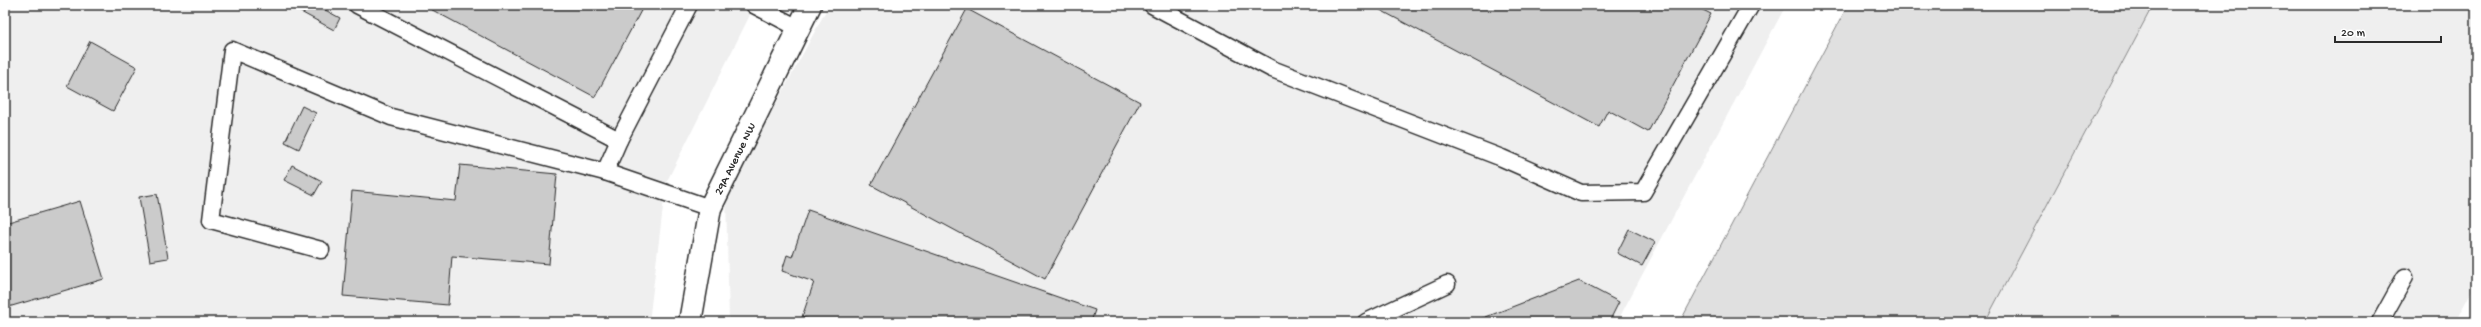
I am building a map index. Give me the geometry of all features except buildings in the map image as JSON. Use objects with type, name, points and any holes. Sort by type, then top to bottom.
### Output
[{"type":"street","name":"29A Avenue NW","points":[[690,322],[710,208],[810,5]]},
{"type":"lane","points":[[357,5],[619,140]]},
{"type":"lane","points":[[605,172],[619,140],[689,5]]},
{"type":"lane","points":[[754,5],[798,28]]},
{"type":"lane","points":[[1152,5],[1272,69],[1502,158],[1581,193],[1643,192],[1751,5]]},
{"type":"lane","points":[[321,250],[211,220],[232,50],[391,117],[605,172],[710,208]]},
{"type":"lane","points":[[2380,322],[2405,277]]},
{"type":"lane","points":[[1366,322],[1447,284]]},
{"type":"shaded area","points":[[5,5],[755,5],[666,183],[649,322],[5,322]]},
{"type":"shaded area","points":[[829,5],[1786,5],[1617,322],[729,322],[726,197]]},
{"type":"shaded area","points":[[1848,5],[2153,5],[1985,322],[1680,322]]},
{"type":"shaded area","points":[[2153,5],[2476,5],[2476,283],[2455,322],[1985,322]]}]
